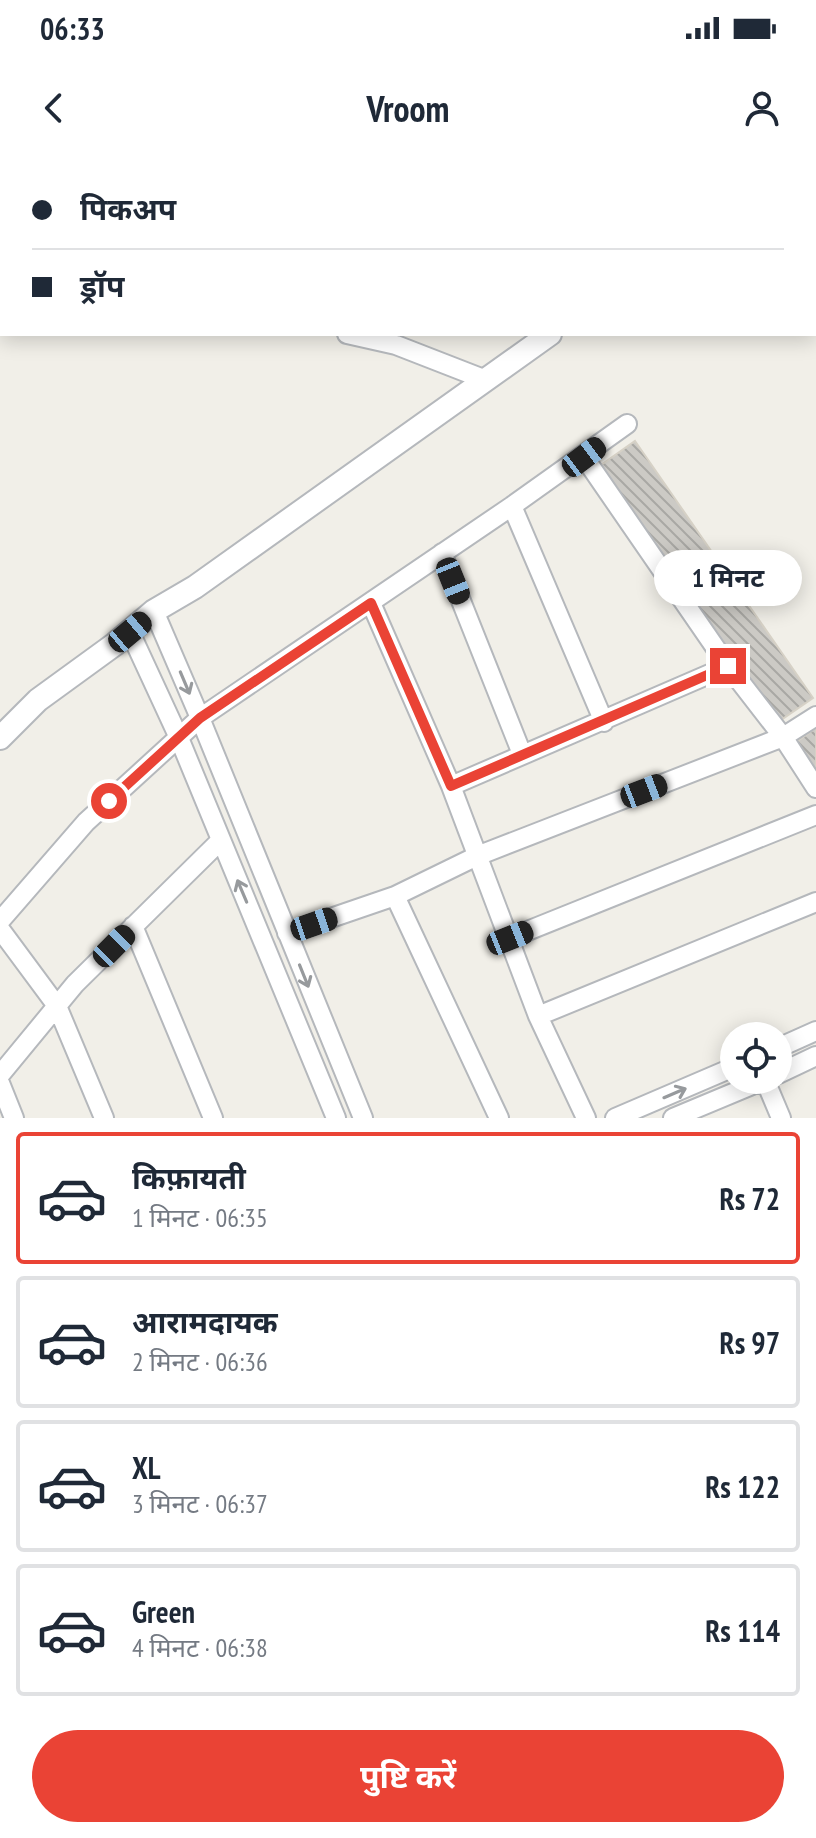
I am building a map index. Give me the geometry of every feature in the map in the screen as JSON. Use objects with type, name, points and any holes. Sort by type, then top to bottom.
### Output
[{"type":"street","points":[[356,336],[396,345],[486,380]]},
{"type":"street","points":[[0,738],[38,700],[154,611],[195,587],[547,336]]},
{"type":"street","points":[[0,921],[86,822],[200,718],[584,457],[627,424]]},
{"type":"street","points":[[584,457],[816,788]]},
{"type":"street","points":[[512,506],[604,722]]},
{"type":"street","points":[[442,553],[522,754]]},
{"type":"street","points":[[371,603],[451,786],[538,1016],[586,1118]]},
{"type":"street","points":[[154,611],[363,1118]]},
{"type":"street","points":[[130,632],[179,738],[336,1118]]},
{"type":"street","points":[[451,786],[728,666]]},
{"type":"street","points":[[287,933],[395,896],[477,856],[783,737],[816,716]]},
{"type":"street","points":[[510,938],[816,815]]},
{"type":"street","points":[[0,1075],[75,984],[221,840]]},
{"type":"street","points":[[395,896],[499,1118]]},
{"type":"street","points":[[538,1016],[816,902]]},
{"type":"street","points":[[133,926],[213,1118]]},
{"type":"street","points":[[0,929],[57,1006],[104,1118]]},
{"type":"street","points":[[792,1042],[816,1031]]},
{"type":"street","points":[[792,1067],[816,1056]]},
{"type":"street","points":[[615,1118],[720,1073]]},
{"type":"street","points":[[0,1083],[14,1118]]},
{"type":"street","points":[[673,1118],[730,1094]]},
{"type":"street","points":[[770,1094],[781,1118]]},
{"type":"building","points":[[635,441],[813,698],[778,722],[601,465]]},
{"type":"building","points":[[816,728],[816,779],[792,745]]},
{"type":"route","points":[[109,801],[200,718],[371,603],[451,786],[728,666]]}]
